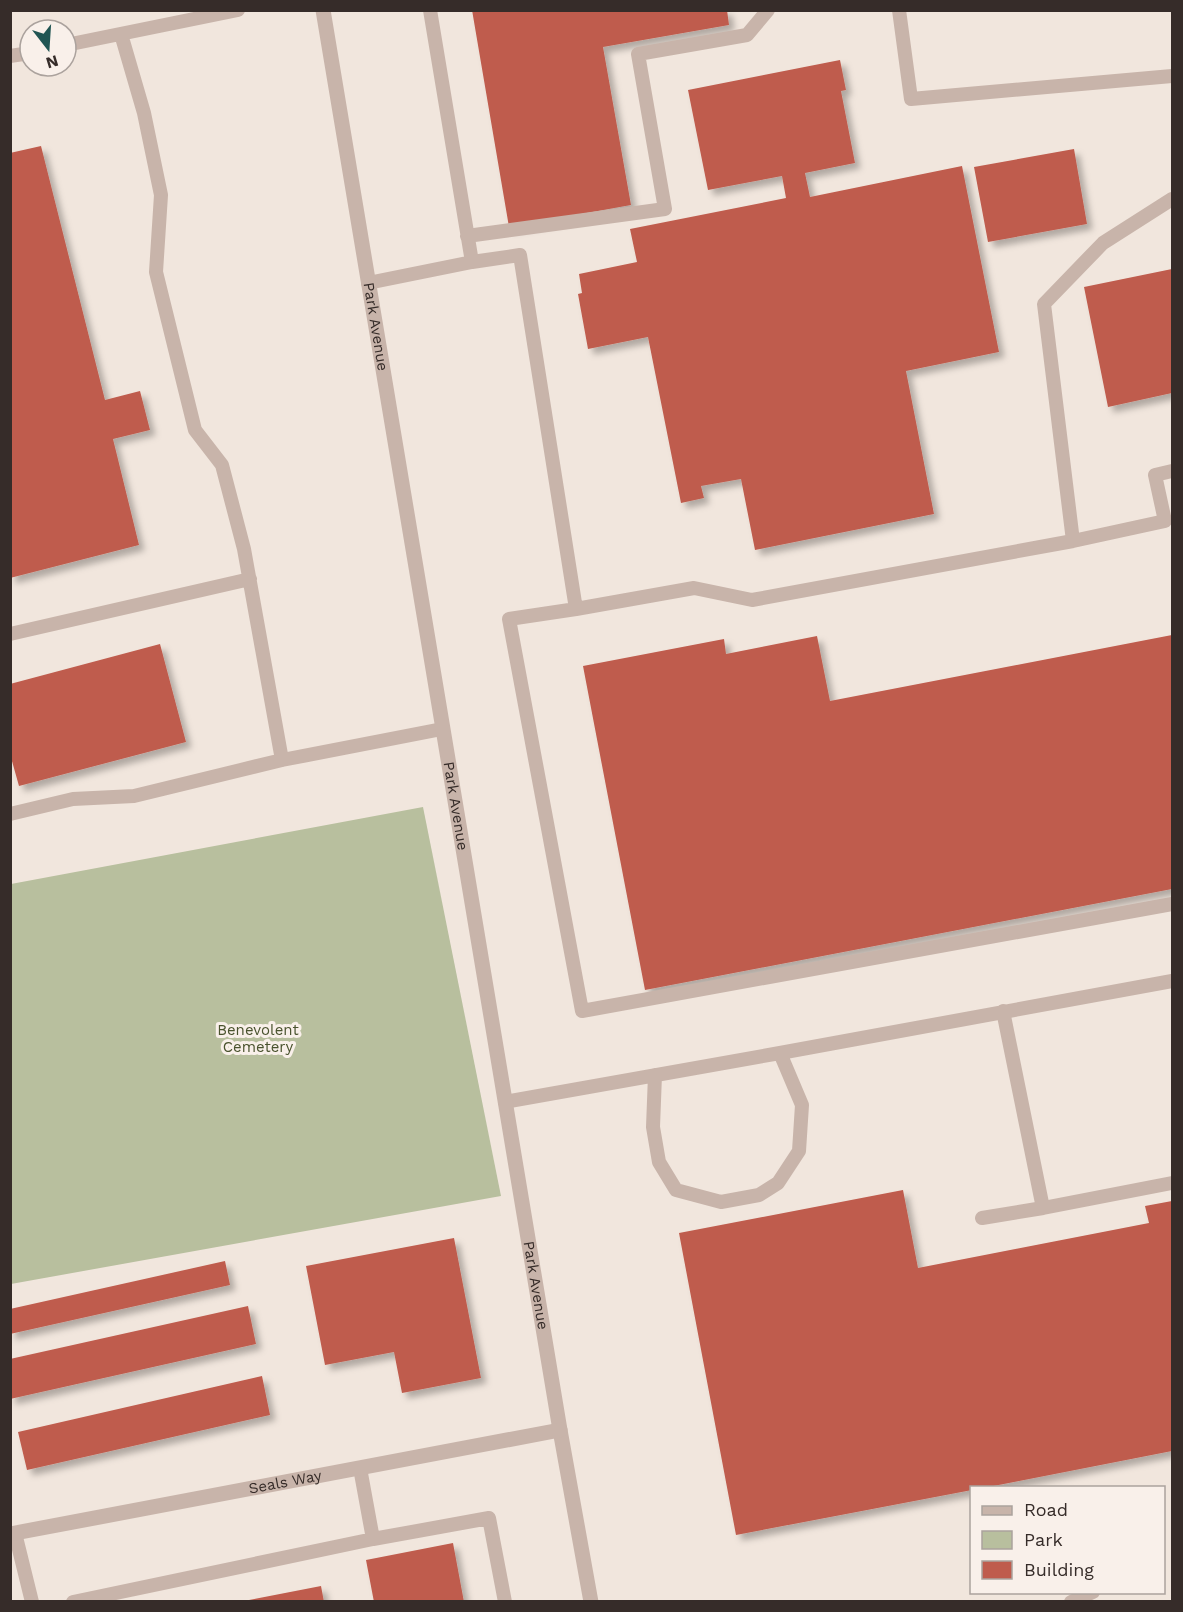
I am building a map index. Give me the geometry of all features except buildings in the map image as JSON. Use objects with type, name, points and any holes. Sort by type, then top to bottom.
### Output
[{"type":"street","name":"Park Avenue","points":[[323,10],[587,1601]]},
{"type":"street","name":"Seals Way","points":[[13,1534],[560,1431]]},
{"type":"lane","points":[[78,43],[238,10]]},
{"type":"lane","points":[[430,10],[472,262]]},
{"type":"lane","points":[[467,236],[665,208],[638,54],[747,35],[768,10]]},
{"type":"lane","points":[[899,10],[911,99],[1173,75]]},
{"type":"lane","points":[[121,34],[144,113],[161,195],[156,272],[195,430],[222,465],[244,549],[282,760]]},
{"type":"lane","points":[[1072,541],[1044,304],[1103,243],[1173,199]]},
{"type":"lane","points":[[368,283],[472,262],[520,255],[576,609]]},
{"type":"lane","points":[[1173,471],[1155,475],[1169,523],[752,600],[694,588],[509,619],[582,1011],[1173,904]]},
{"type":"lane","points":[[10,634],[250,579]]},
{"type":"lane","points":[[10,814],[73,799],[134,796],[282,760],[442,729]]},
{"type":"lane","points":[[505,1102],[1173,981]]},
{"type":"lane","points":[[1003,1011],[1043,1208]]},
{"type":"lane","points":[[655,1075],[653,1127],[659,1162],[676,1190],[722,1202],[759,1195],[778,1183],[799,1151],[802,1105],[780,1053]]},
{"type":"lane","points":[[982,1218],[1173,1183]]},
{"type":"lane","points":[[360,1468],[373,1539]]},
{"type":"lane","points":[[73,1602],[373,1539],[489,1518],[505,1602]]},
{"type":"lane","points":[[13,1534],[32,1602]]},
{"type":"lane","points":[[1071,1602],[1091,1594]]},
{"type":"green space","name":"Benevolent Cemetery","points":[[423,807],[501,1196],[11,1284],[11,884]]}]
